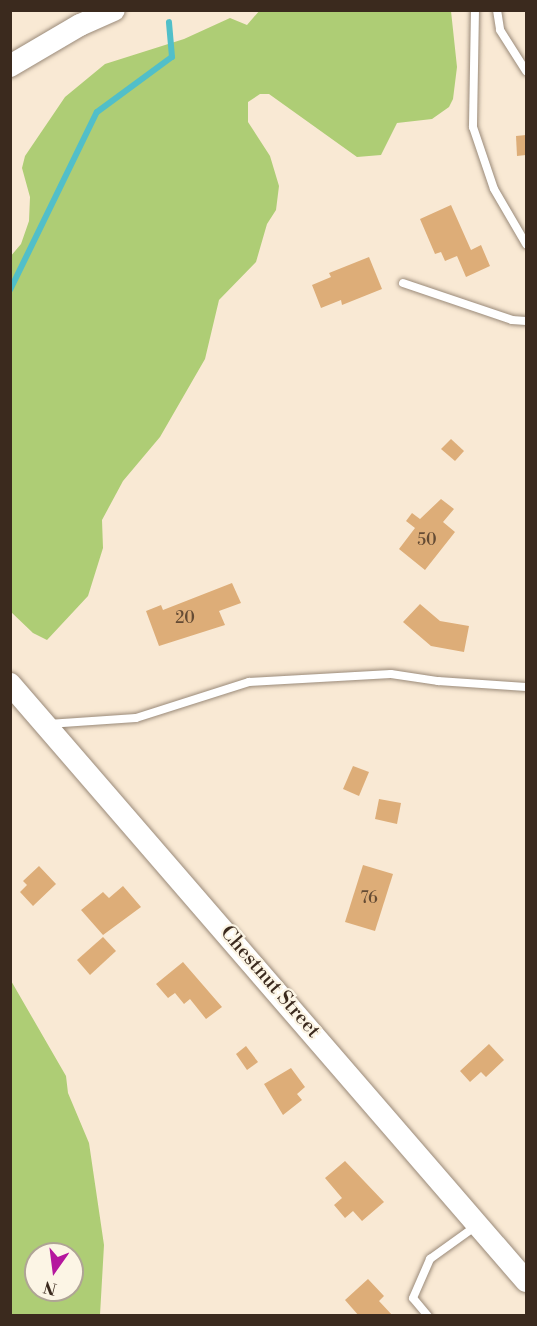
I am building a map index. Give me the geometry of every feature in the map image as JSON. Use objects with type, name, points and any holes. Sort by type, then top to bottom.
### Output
[{"type":"street","points":[[10,66],[80,25],[114,10]]},
{"type":"street","name":"Chestnut Street","points":[[10,684],[47,724],[526,1281]]},
{"type":"lane","points":[[475,10],[473,128],[494,189],[526,244]]},
{"type":"lane","points":[[497,10],[500,30],[526,70]]},
{"type":"lane","points":[[403,283],[512,320],[526,321]]},
{"type":"lane","points":[[47,724],[136,718],[249,682],[391,674],[526,687]]},
{"type":"lane","points":[[429,1316],[413,1298],[430,1260],[478,1226]]},
{"type":"green space","points":[[260,10],[451,11],[457,67],[453,99],[449,107],[432,119],[397,123],[381,155],[357,157],[269,94],[260,94],[248,102],[248,122],[270,156],[279,186],[276,210],[267,224],[256,262],[219,300],[205,359],[160,437],[123,481],[102,520],[103,548],[88,596],[47,640],[33,633],[10,611],[10,257],[21,244],[29,221],[30,197],[22,168],[25,156],[65,97],[105,64],[184,39],[230,18],[247,25]]},
{"type":"green space","points":[[10,979],[66,1076],[68,1093],[89,1143],[104,1245],[100,1315],[11,1315]]},
{"type":"building","points":[[526,135],[526,155],[517,156],[516,136]]},
{"type":"building","points":[[451,205],[471,250],[481,245],[490,266],[466,277],[457,256],[445,261],[441,252],[435,254],[420,219]]},
{"type":"building","points":[[369,257],[382,289],[342,305],[341,300],[321,308],[312,285],[331,277],[329,273]]},
{"type":"building","points":[[451,439],[464,451],[455,461],[441,449]]},
{"type":"building","points":[[441,499],[454,509],[443,522],[455,532],[425,570],[399,549],[415,528],[406,521],[412,513],[420,519]]},
{"type":"building","points":[[232,583],[241,603],[219,611],[225,625],[159,646],[146,611],[161,605],[163,610]]},
{"type":"building","points":[[420,604],[440,621],[469,626],[464,652],[431,646],[403,622]]},
{"type":"building","points":[[353,766],[369,772],[359,796],[343,789]]},
{"type":"building","points":[[379,799],[401,803],[397,824],[375,819]]},
{"type":"building","points":[[363,865],[393,874],[375,931],[345,922]]},
{"type":"building","points":[[39,866],[56,884],[33,906],[20,892],[27,885],[23,881]]},
{"type":"building","points":[[123,886],[141,907],[103,935],[81,910],[103,892],[109,898]]},
{"type":"building","points":[[103,937],[116,951],[90,975],[77,960]]},
{"type":"building","points":[[183,962],[222,1007],[206,1019],[190,999],[184,1004],[175,993],[168,998],[156,984]]},
{"type":"building","points":[[489,1044],[504,1060],[486,1077],[481,1072],[470,1082],[460,1071]]},
{"type":"building","points":[[246,1046],[258,1062],[247,1070],[236,1054]]},
{"type":"building","points":[[291,1068],[305,1087],[297,1094],[302,1100],[283,1115],[264,1084]]},
{"type":"building","points":[[345,1161],[384,1202],[362,1221],[353,1211],[345,1218],[334,1205],[342,1198],[325,1178]]},
{"type":"building","points":[[368,1279],[384,1296],[379,1301],[393,1316],[359,1316],[345,1300]]},
{"type":"waterway","points":[[10,290],[97,112],[172,57],[169,22]]}]
